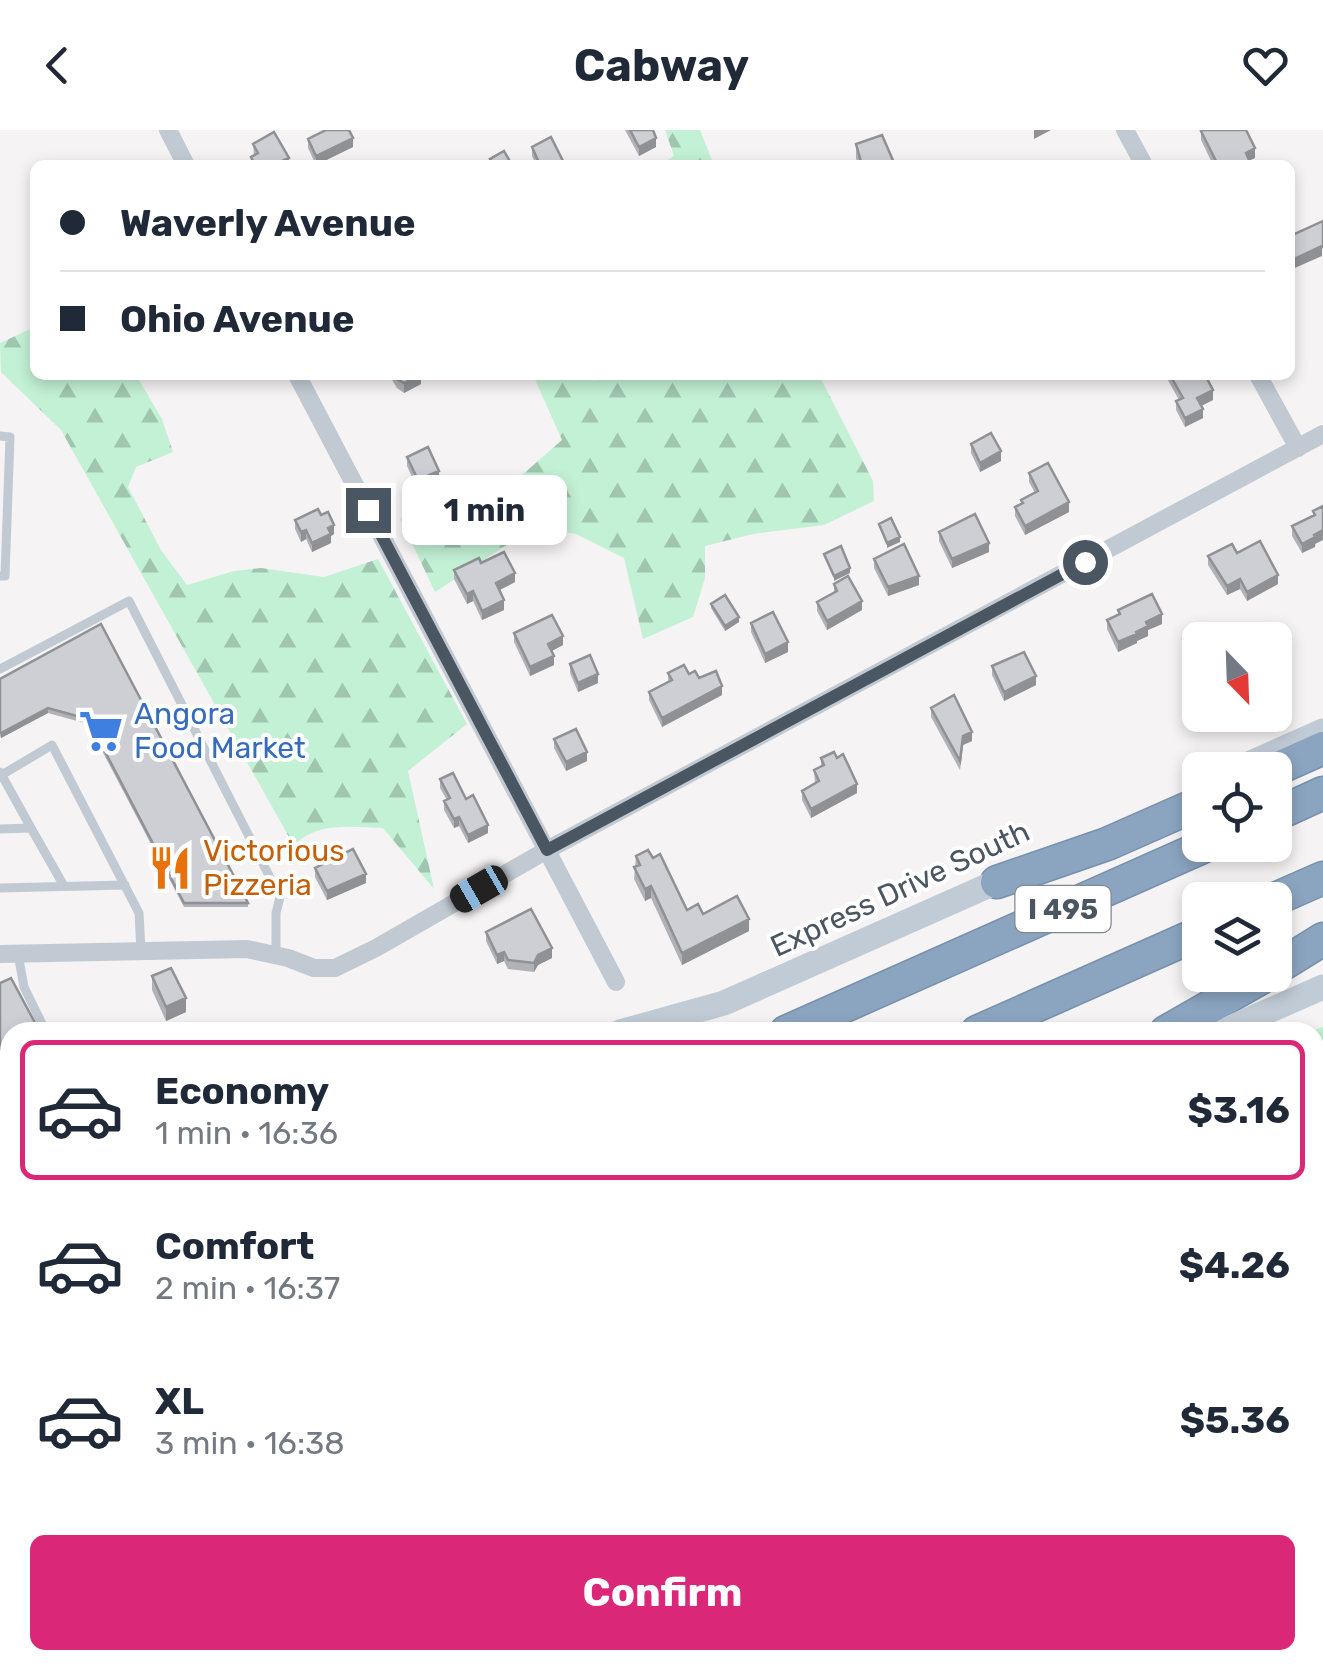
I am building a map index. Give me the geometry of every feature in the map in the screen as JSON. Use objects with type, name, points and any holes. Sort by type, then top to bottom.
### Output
[{"type":"highway","points":[[1292,762],[1323,748]]},
{"type":"highway","points":[[1292,808],[1323,794]]},
{"type":"highway","points":[[996,882],[1107,844],[1182,811]]},
{"type":"highway","name":"I 495","points":[[809,1022],[1182,856]]},
{"type":"highway","points":[[1292,892],[1323,878]]},
{"type":"highway","points":[[1292,958],[1323,939]]},
{"type":"highway","name":"I 495","points":[[1000,1022],[1182,941]]},
{"type":"highway","points":[[1184,1022],[1236,992]]},
{"type":"main road","points":[[1276,752],[1323,731]]},
{"type":"main road","name":"Express Drive South","points":[[658,1022],[740,996],[1182,794]]},
{"type":"main road","points":[[1244,1022],[1323,987]]},
{"type":"street","points":[[168,130],[183,160]]},
{"type":"street","points":[[1124,130],[1141,160]]},
{"type":"street","points":[[300,380],[616,982]]},
{"type":"street","points":[[1261,380],[1298,448]]},
{"type":"street","points":[[9,954],[247,949],[314,968],[335,968],[547,850],[1323,434]]},
{"type":"lane","points":[[0,436],[10,437],[5,576],[0,576]]},
{"type":"lane","points":[[0,669],[130,601],[280,897],[276,956]]},
{"type":"lane","points":[[64,886],[1,774],[52,745],[139,913],[140,951]]},
{"type":"lane","points":[[0,830],[32,828]]},
{"type":"lane","points":[[0,888],[124,885]]},
{"type":"lane","points":[[9,954],[41,1022]]},
{"type":"green space","points":[[665,130],[700,130],[712,160],[667,160],[674,156]]},
{"type":"green space","points":[[30,329],[30,380],[139,380],[162,419],[173,452],[136,467],[128,487],[161,550],[187,585],[234,571],[261,568],[324,577],[378,559],[467,724],[408,771],[434,889],[383,828],[323,829],[294,846],[61,430],[1,372],[0,343]]},
{"type":"green space","points":[[535,380],[822,380],[873,481],[874,501],[824,525],[753,534],[705,546],[705,578],[693,617],[643,639],[624,558],[576,534],[534,527],[435,592],[400,518],[489,504],[562,440]]},
{"type":"building","points":[[326,130],[349,130],[353,138],[316,156],[308,139]]},
{"type":"building","points":[[630,130],[653,130],[656,138],[639,147]]},
{"type":"building","points":[[1246,130],[1255,148],[1246,153],[1249,160],[1216,160],[1201,131]]},
{"type":"building","points":[[274,132],[289,158],[252,160],[251,157],[258,153],[253,144]]},
{"type":"building","points":[[882,135],[893,160],[861,160],[856,144]]},
{"type":"building","points":[[551,137],[562,160],[538,160],[532,147]]},
{"type":"building","points":[[504,151],[509,160],[491,160]]},
{"type":"building","points":[[1323,221],[1323,248],[1295,259],[1295,234]]},
{"type":"building","points":[[1173,380],[1208,380],[1213,390],[1197,398],[1203,409],[1185,418],[1176,401],[1183,398]]},
{"type":"building","points":[[991,433],[1001,451],[980,463],[971,444]]},
{"type":"building","points":[[428,447],[439,471],[418,480],[407,457]]},
{"type":"building","points":[[1048,463],[1069,502],[1025,526],[1015,507],[1038,491],[1029,473]]},
{"type":"building","points":[[1323,506],[1323,530],[1302,544],[1292,526],[1315,515],[1313,511]]},
{"type":"building","points":[[318,509],[321,515],[328,512],[334,525],[328,528],[331,534],[312,543],[295,520]]},
{"type":"building","points":[[975,514],[989,543],[952,559],[939,532]]},
{"type":"building","points":[[891,518],[900,537],[887,543],[879,524]]},
{"type":"building","points":[[1260,541],[1278,575],[1247,592],[1240,579],[1227,586],[1208,556],[1232,544],[1237,553]]},
{"type":"building","points":[[904,544],[919,576],[888,587],[874,559]]},
{"type":"building","points":[[841,546],[850,568],[834,576],[824,554]]},
{"type":"building","points":[[504,552],[515,573],[496,583],[504,600],[482,611],[473,591],[467,594],[454,570]]},
{"type":"building","points":[[848,576],[862,601],[827,621],[817,602],[837,591],[834,584]]},
{"type":"building","points":[[1152,594],[1162,614],[1146,622],[1148,626],[1137,634],[1118,642],[1107,620],[1120,614],[1118,610]]},
{"type":"building","points":[[725,595],[739,617],[725,626],[711,604]]},
{"type":"building","points":[[773,612],[788,642],[765,654],[751,623]]},
{"type":"building","points":[[552,615],[563,636],[548,644],[554,656],[530,667],[514,633]]},
{"type":"building","points":[[101,624],[248,903],[184,903],[88,719],[48,708],[0,732],[0,679]]},
{"type":"building","points":[[1024,652],[1036,676],[1004,692],[992,666]]},
{"type":"building","points":[[590,655],[598,674],[578,683],[570,664]]},
{"type":"building","points":[[684,665],[689,674],[695,671],[699,678],[716,671],[722,686],[662,718],[649,692],[672,680],[668,673]]},
{"type":"building","points":[[954,695],[972,732],[963,736],[960,761],[931,708]]},
{"type":"building","points":[[576,729],[587,752],[566,762],[554,739]]},
{"type":"building","points":[[834,752],[837,758],[843,754],[857,784],[811,809],[802,791],[819,781],[814,770],[824,765],[821,758]]},
{"type":"building","points":[[453,773],[466,799],[473,795],[488,825],[468,835],[459,817],[454,819],[444,801],[450,798],[440,779]]},
{"type":"building","points":[[353,849],[366,874],[327,891],[315,868]]},
{"type":"building","points":[[648,850],[653,858],[660,854],[687,910],[698,904],[703,914],[737,896],[749,919],[682,953],[651,886],[645,889],[634,867],[640,865],[636,856]]},
{"type":"building","points":[[531,909],[552,948],[538,955],[534,963],[508,960],[504,952],[497,955],[486,932]]},
{"type":"building","points":[[171,968],[186,998],[166,1007],[152,976]]},
{"type":"building","points":[[11,978],[35,1022],[0,1022],[0,983]]},
{"type":"place","name":"Angora Food Market","points":[[101,731]]},
{"type":"place","name":"Victorious Pizzeria","points":[[170,868]]},
{"type":"route","points":[[368,510],[547,850],[1085,562]]}]
